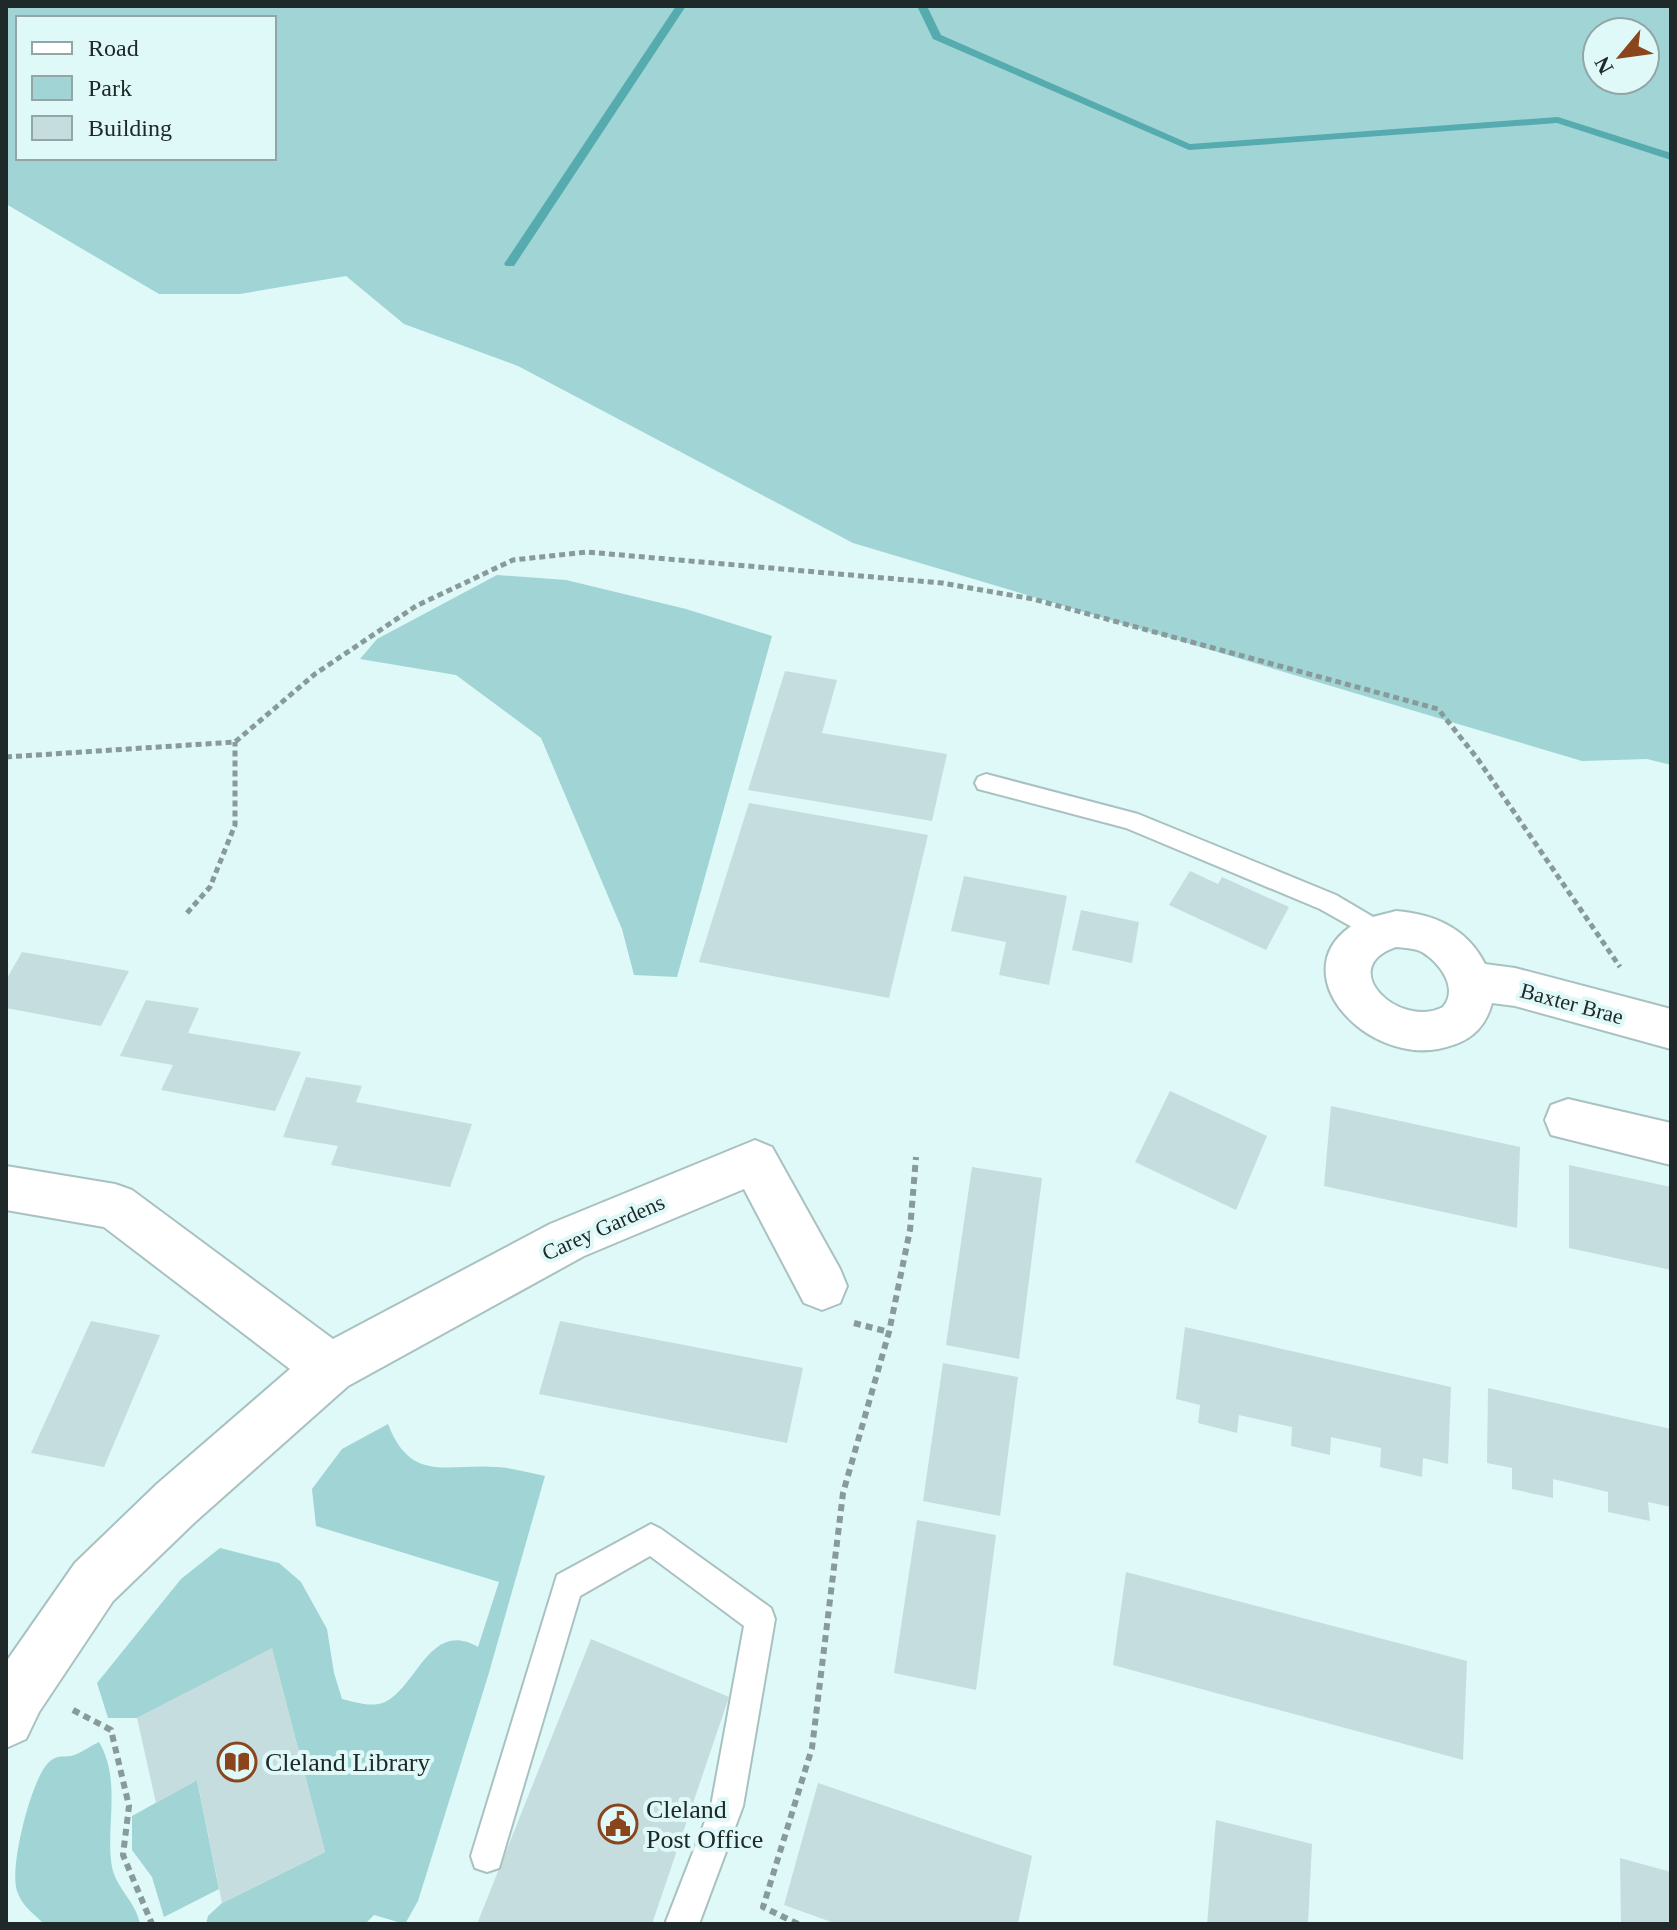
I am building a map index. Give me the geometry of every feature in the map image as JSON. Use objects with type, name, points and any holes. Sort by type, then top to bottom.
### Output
[{"type":"street","points":[[1377,931],[1415,931],[1434,938],[1457,956],[1471,981],[1472,998],[1464,1014],[1451,1026],[1432,1033],[1411,1033],[1371,1015],[1356,999],[1348,983],[1347,966],[1351,951],[1362,939],[1377,931]]},
{"type":"street","name":"Baxter Brae","points":[[1471,981],[1515,987],[1667,1028]]},
{"type":"street","points":[[1568,1120],[1671,1144]]},
{"type":"street","name":"Carey Gardens","points":[[12,1706],[94,1582],[176,1503],[330,1368],[567,1240],[755,1162],[822,1286]]},
{"type":"street","points":[[6,1188],[115,1206],[330,1368]]},
{"type":"lane","points":[[986,783],[1130,820],[1328,902],[1377,931]]},
{"type":"lane","points":[[487,1856],[568,1586],[651,1539],[760,1619],[727,1806],[682,1924]]},
{"type":"path","points":[[6,757],[235,742],[315,674],[416,606],[513,560],[587,552],[942,583],[1033,599],[1438,709],[1477,758],[1667,1028]]},
{"type":"path","points":[[187,913],[210,887],[235,825],[235,742]]},
{"type":"path","points":[[798,1924],[763,1907],[812,1748],[843,1493],[889,1332],[910,1230],[916,1157]]},
{"type":"path","points":[[12,1706],[64,1705],[111,1730],[129,1806],[123,1855],[152,1924]]},
{"type":"green space","points":[[6,6],[1671,6],[1671,765],[1647,759],[1582,761],[853,543],[518,366],[404,324],[346,276],[240,294],[159,294],[6,204]]},
{"type":"green space","points":[[497,575],[566,580],[686,609],[772,636],[677,977],[634,975],[622,929],[541,738],[456,675],[360,659],[377,639]]},
{"type":"green space","points":[[388,1424],[397,1443],[419,1463],[503,1468],[545,1476],[488,1676],[418,1901],[405,1924],[374,1915],[365,1924],[206,1924],[208,1916],[222,1903],[325,1852],[272,1649],[137,1718],[108,1718],[97,1683],[181,1579],[220,1548],[279,1563],[301,1582],[327,1629],[342,1699],[380,1704],[396,1694],[436,1648],[448,1642],[462,1641],[478,1647],[499,1582],[316,1526],[312,1489],[342,1449]]},
{"type":"green space","points":[[99,1742],[110,1772],[112,1867],[140,1924],[44,1924],[22,1901],[15,1880],[19,1845],[29,1804],[42,1771],[49,1762],[57,1757],[74,1755]]},
{"type":"green space","points":[[197,1780],[219,1889],[164,1917],[152,1877],[132,1850],[132,1816]]},
{"type":"building","points":[[785,671],[837,680],[822,733],[947,754],[932,821],[748,790]]},
{"type":"building","points":[[749,803],[928,835],[889,998],[699,962]]},
{"type":"building","points":[[1190,871],[1218,884],[1222,877],[1289,907],[1266,950],[1169,905]]},
{"type":"building","points":[[964,876],[1067,896],[1049,985],[999,975],[1006,942],[951,931]]},
{"type":"building","points":[[1081,910],[1139,922],[1132,963],[1072,950]]},
{"type":"building","points":[[22,952],[129,971],[101,1026],[6,1008],[6,980]]},
{"type":"building","points":[[146,1000],[199,1008],[188,1033],[301,1052],[275,1111],[161,1090],[173,1065],[120,1056]]},
{"type":"building","points":[[306,1077],[362,1086],[356,1102],[472,1124],[450,1187],[331,1165],[338,1146],[283,1137]]},
{"type":"building","points":[[1170,1091],[1267,1136],[1236,1210],[1135,1162]]},
{"type":"building","points":[[1331,1106],[1520,1147],[1517,1228],[1324,1186]]},
{"type":"building","points":[[1569,1165],[1671,1187],[1671,1270],[1569,1248]]},
{"type":"building","points":[[972,1167],[1042,1178],[1019,1359],[946,1345]]},
{"type":"building","points":[[91,1321],[160,1335],[104,1467],[31,1453]]},
{"type":"building","points":[[560,1321],[803,1368],[787,1443],[539,1394]]},
{"type":"building","points":[[1185,1327],[1451,1387],[1448,1464],[1423,1458],[1422,1477],[1380,1467],[1381,1448],[1331,1437],[1330,1455],[1291,1446],[1292,1427],[1239,1415],[1237,1433],[1198,1423],[1200,1405],[1176,1399]]},
{"type":"building","points":[[943,1363],[1018,1377],[1000,1516],[923,1501]]},
{"type":"building","points":[[1488,1388],[1671,1429],[1671,1507],[1648,1502],[1650,1521],[1608,1512],[1608,1492],[1553,1479],[1553,1498],[1512,1489],[1512,1468],[1487,1463]]},
{"type":"building","points":[[917,1520],[996,1535],[976,1690],[894,1673]]},
{"type":"building","points":[[1126,1572],[1467,1661],[1463,1760],[1113,1665]]},
{"type":"building","points":[[591,1639],[729,1697],[652,1924],[477,1924]]},
{"type":"building","points":[[272,1648],[325,1852],[222,1903],[197,1780],[156,1803],[137,1718]]},
{"type":"building","points":[[818,1783],[1032,1856],[1018,1924],[837,1924],[784,1905]]},
{"type":"building","points":[[1216,1820],[1312,1844],[1308,1924],[1207,1924]]},
{"type":"building","points":[[1620,1858],[1671,1872],[1671,1924],[1621,1924]]},
{"type":"waterway","points":[[510,264],[681,6]]},
{"type":"waterway","points":[[922,6],[937,37],[1189,147],[1558,120],[1671,157]]},
{"type":"place","name":"Cleland Library","points":[[237,1762]]},
{"type":"place","name":"Cleland Post Office","points":[[618,1824]]}]
